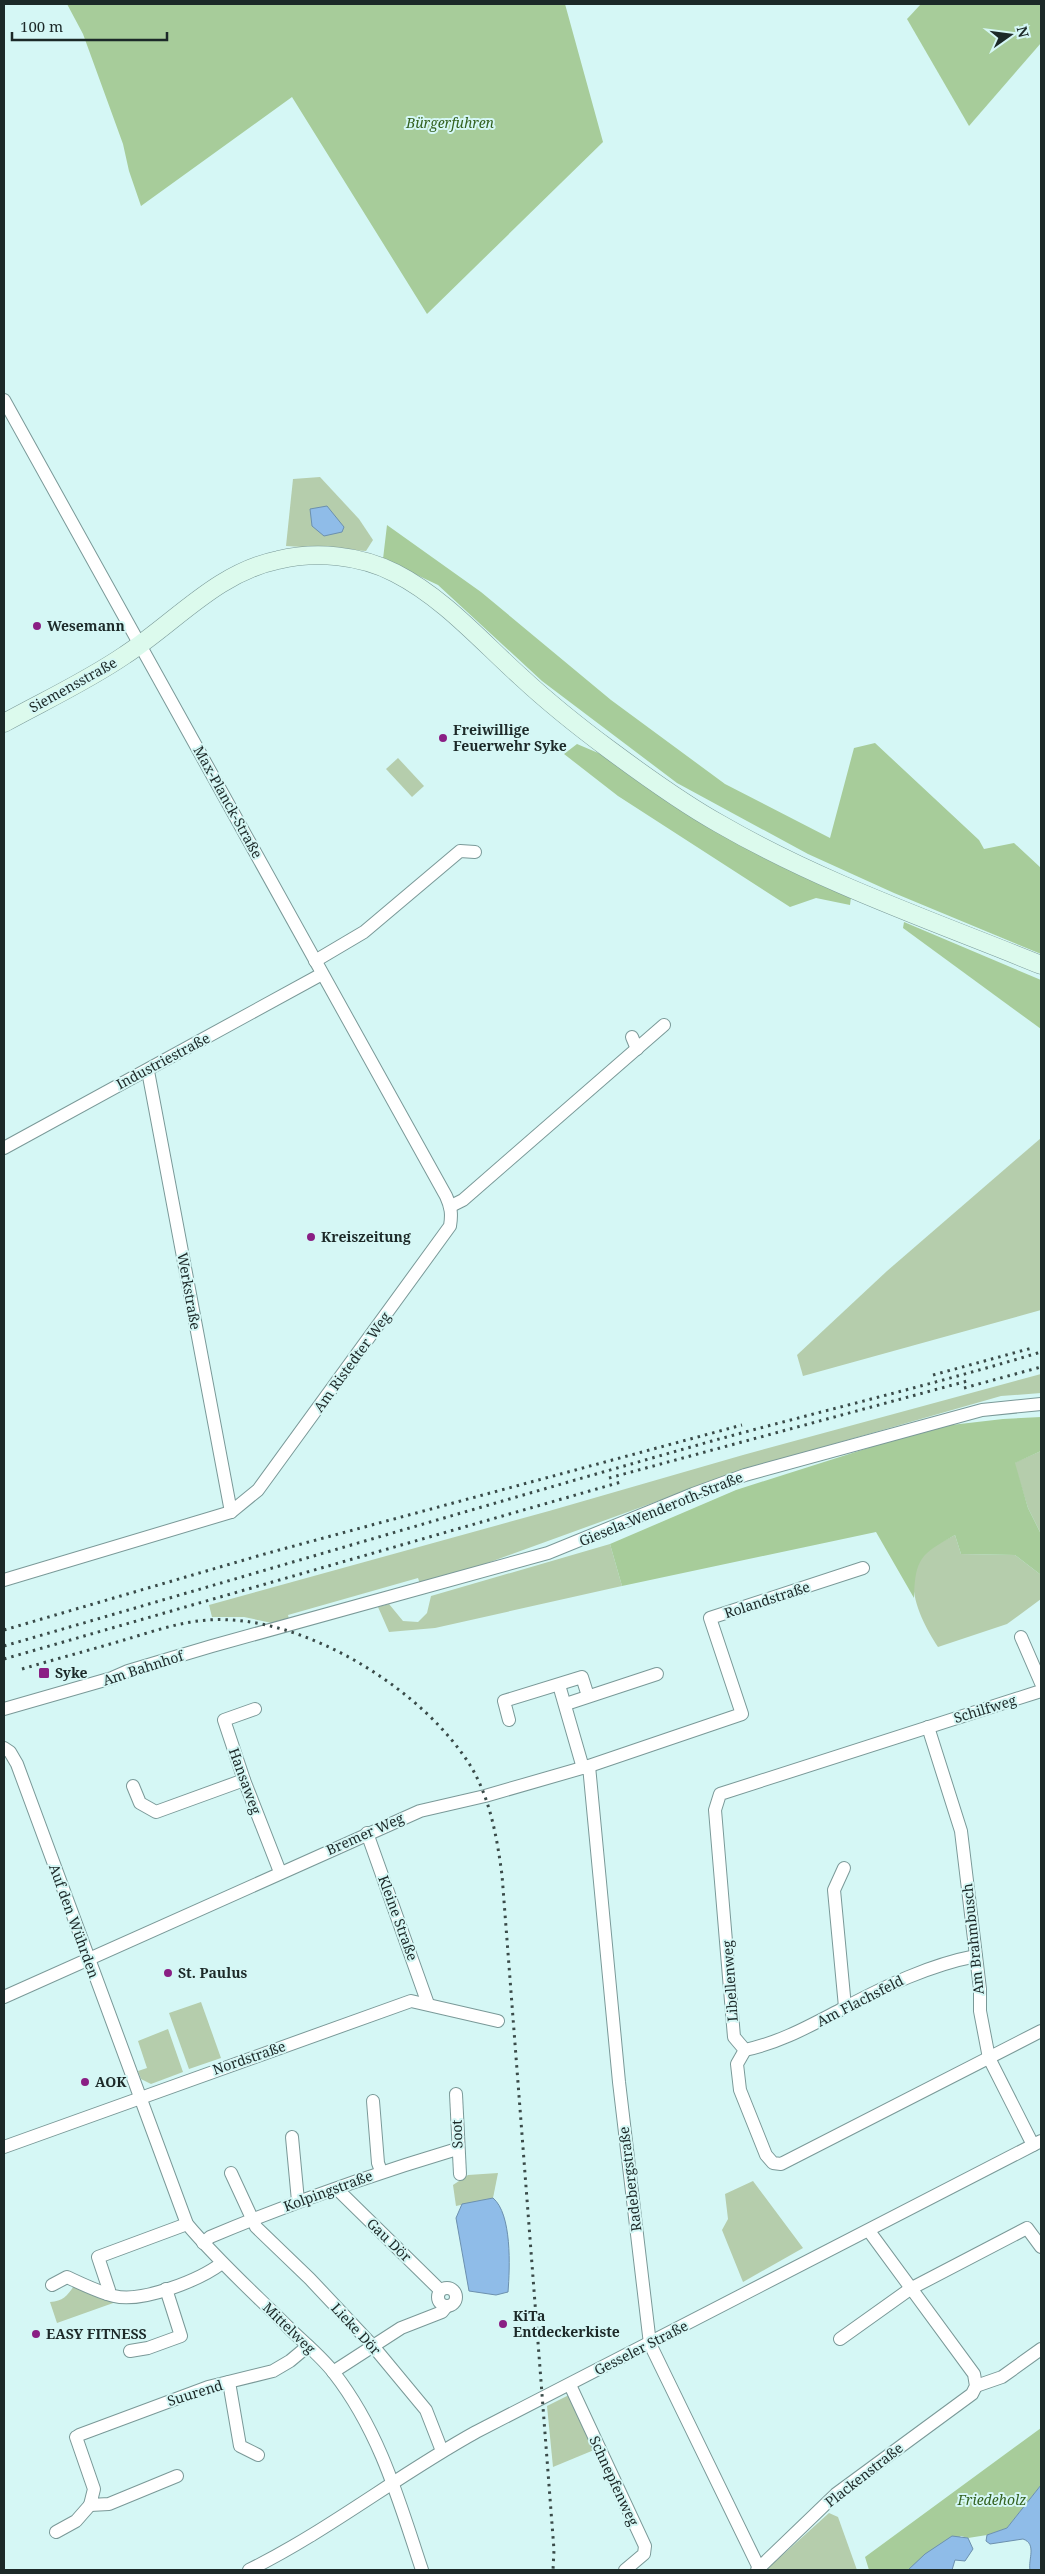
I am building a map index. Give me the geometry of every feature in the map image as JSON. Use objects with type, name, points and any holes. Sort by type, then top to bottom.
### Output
[{"type":"main road","name":"Siemensstraße","points":[[4,723],[122,658],[212,588],[254,567],[277,560],[324,556],[351,558],[392,572],[432,596],[555,707],[611,751],[719,824],[814,872],[1041,965]]},
{"type":"street","name":"Max-Planck-Straße","points":[[4,400],[451,1206]]},
{"type":"street","points":[[315,961],[364,932],[460,851],[475,852]]},
{"type":"street","name":"Industriestraße","points":[[4,1148],[77,1107],[148,1071],[322,974]]},
{"type":"street","points":[[451,1206],[462,1200],[664,1025]]},
{"type":"street","points":[[632,1036],[637,1049]]},
{"type":"street","name":"Werkstraße","points":[[148,1071],[231,1512]]},
{"type":"street","name":"Am Ristedter Weg","points":[[4,1580],[231,1512],[258,1490],[450,1226],[451,1206]]},
{"type":"street","name":"Giesela-Wenderoth-Straße","points":[[284,1628],[548,1553],[694,1494],[745,1476],[982,1410],[1041,1404]]},
{"type":"street","name":"Rolandstraße","points":[[742,1714],[710,1618],[863,1568]]},
{"type":"street","name":"Am Bahnhof","points":[[4,1709],[112,1678],[128,1671],[202,1649],[284,1628]]},
{"type":"street","points":[[1021,1637],[1041,1683]]},
{"type":"street","points":[[566,1704],[657,1674]]},
{"type":"street","points":[[509,1720],[504,1701],[582,1677],[588,1696]]},
{"type":"street","name":"Radebergstraße","points":[[559,1685],[586,1767],[619,2082],[650,2344],[758,2569]]},
{"type":"street","name":"Schilfweg","points":[[928,1727],[1041,1692]]},
{"type":"street","name":"Hansaweg","points":[[255,1709],[224,1720],[244,1780],[280,1872]]},
{"type":"street","name":"Bremer Weg","points":[[4,1997],[367,1833],[420,1811],[485,1796],[586,1767],[742,1714]]},
{"type":"street","name":"Am Brahmbusch","points":[[928,1727],[961,1831],[980,1989],[980,2011],[988,2058],[1037,2143]]},
{"type":"street","name":"Libellenweg","points":[[745,2050],[734,2037],[715,1810],[720,1794],[928,1727]]},
{"type":"street","name":"Auf den Wührden","points":[[4,1748],[10,1752],[17,1764],[139,2098]]},
{"type":"street","points":[[133,1786],[140,1803],[156,1812],[244,1780]]},
{"type":"street","name":"Kleine Straße","points":[[367,1833],[428,2004]]},
{"type":"street","points":[[844,1868],[834,1890],[845,2007]]},
{"type":"street","name":"Am Flachsfeld","points":[[745,2050],[787,2038],[910,1975],[954,1960],[976,1956]]},
{"type":"street","name":"Nordstraße","points":[[4,2147],[411,2001],[498,2021]]},
{"type":"street","points":[[745,2050],[737,2064],[740,2090],[766,2156],[773,2163],[781,2164],[1041,2031]]},
{"type":"street","name":"Soot","points":[[456,2094],[457,2148],[460,2174]]},
{"type":"street","name":"Mittelweg","points":[[139,2098],[187,2224],[222,2263],[333,2372],[375,2436],[393,2481],[422,2570]]},
{"type":"street","points":[[373,2101],[378,2163],[381,2171]]},
{"type":"street","points":[[292,2137],[298,2201]]},
{"type":"street","name":"Gesseler Straße","points":[[248,2570],[285,2552],[442,2451],[1037,2143]]},
{"type":"street","name":"Kolpingstraße","points":[[203,2243],[210,2237],[298,2201],[337,2189],[381,2171],[457,2148]]},
{"type":"street","name":"Lieke Dör","points":[[231,2173],[256,2227],[310,2279],[373,2346],[426,2410],[442,2451]]},
{"type":"street","name":"Gau Dör","points":[[337,2189],[440,2290],[448,2288],[455,2292],[457,2298],[454,2304],[446,2307],[442,2312],[402,2328],[373,2346]]},
{"type":"street","points":[[108,2294],[109,2290],[98,2257],[187,2224]]},
{"type":"street","points":[[840,2338],[910,2290],[1027,2228],[1041,2247]]},
{"type":"street","points":[[868,2231],[974,2374],[976,2386]]},
{"type":"street","points":[[52,2285],[67,2277],[108,2294],[127,2297],[166,2289],[209,2273],[222,2263]]},
{"type":"street","points":[[130,2351],[148,2348],[180,2336],[166,2289]]},
{"type":"street","name":"Suurend","points":[[90,2505],[94,2489],[78,2436],[163,2402],[208,2387],[272,2371],[290,2361],[308,2346]]},
{"type":"street","points":[[333,2372],[373,2346]]},
{"type":"street","name":"Plackenstraße","points":[[758,2569],[836,2494],[972,2394],[976,2386],[1002,2377],[1041,2349]]},
{"type":"street","points":[[229,2382],[240,2446],[258,2455]]},
{"type":"street","name":"Schnepfenweg","points":[[570,2385],[645,2546],[644,2554],[625,2570]]},
{"type":"street","points":[[56,2532],[76,2521],[90,2505],[109,2504],[177,2476]]},
{"type":"green space","name":"Bürgerfuhren","points":[[67,4],[565,4],[603,142],[427,314],[292,97],[141,206],[129,171],[123,144],[83,34]]},
{"type":"green space","points":[[921,4],[1041,4],[1041,43],[969,126],[907,19]]},
{"type":"green space","points":[[320,477],[359,519],[373,540],[366,551],[286,546],[293,479]]},
{"type":"green space","points":[[387,525],[481,592],[611,700],[725,784],[830,838],[854,748],[875,743],[979,840],[984,849],[1014,843],[1041,868],[1041,954],[894,893],[808,854],[677,783],[542,681],[438,585],[383,559]]},
{"type":"green space","points":[[577,744],[610,758],[851,897],[850,905],[816,898],[790,907],[618,796],[564,754]]},
{"type":"green space","points":[[398,758],[424,786],[412,797],[386,769]]},
{"type":"green space","points":[[904,922],[1041,980],[1041,1029],[903,928]]},
{"type":"green space","points":[[1041,1138],[1041,1310],[803,1376],[797,1355],[887,1271]]},
{"type":"green space","points":[[1041,1374],[1041,1393],[1001,1396],[746,1469],[471,1569],[420,1584],[418,1578],[288,1615],[290,1623],[286,1626],[244,1617],[212,1617],[209,1605],[743,1455]]},
{"type":"green space","points":[[1041,1417],[1041,1451],[1015,1463],[1028,1508],[1041,1534],[1041,1575],[1015,1555],[961,1554],[955,1535],[934,1547],[918,1565],[914,1598],[876,1532],[622,1586],[610,1544],[736,1490],[934,1427],[1003,1419]]},
{"type":"green space","points":[[1041,1451],[1041,1534],[1028,1508],[1014,1463]]},
{"type":"green space","points":[[955,1535],[961,1554],[1015,1555],[1041,1575],[1041,1599],[1007,1624],[938,1647],[919,1612],[913,1586],[919,1561],[928,1550]]},
{"type":"green space","points":[[610,1544],[622,1586],[435,1628],[389,1632],[378,1607],[389,1604],[403,1621],[418,1622],[427,1613],[431,1596]]},
{"type":"green space","points":[[201,2002],[221,2058],[189,2069],[169,2013]]},
{"type":"green space","points":[[168,2029],[183,2072],[151,2084],[141,2079],[138,2071],[147,2068],[138,2041]]},
{"type":"green space","points":[[498,2173],[493,2198],[456,2206],[453,2185],[468,2175]]},
{"type":"green space","points":[[753,2181],[803,2248],[743,2282],[722,2230],[728,2219],[725,2194]]},
{"type":"green space","points":[[74,2286],[116,2302],[57,2323],[50,2302],[64,2297]]},
{"type":"green space","points":[[569,2395],[594,2450],[553,2467],[547,2406]]},
{"type":"green space","name":"Friedeholz","points":[[1041,2428],[1041,2485],[1007,2528],[987,2535],[968,2538],[961,2536],[908,2570],[869,2570],[865,2557]]},
{"type":"green space","points":[[829,2513],[838,2517],[857,2570],[766,2570]]},
{"type":"water","points":[[327,506],[344,527],[342,532],[324,536],[312,526],[310,509]]},
{"type":"water","points":[[493,2198],[504,2216],[509,2255],[508,2292],[496,2295],[469,2291],[456,2218],[462,2204]]},
{"type":"water","points":[[1041,2485],[1041,2570],[1030,2570],[1031,2548],[1027,2541],[1023,2539],[990,2544],[986,2541],[987,2535],[1007,2528]]},
{"type":"water","points":[[952,2536],[968,2538],[973,2549],[965,2561],[955,2560],[952,2570],[908,2570],[925,2554]]},
{"type":"railway","points":[[933,1375],[1032,1348]]},
{"type":"railway","points":[[4,1646],[712,1441],[959,1376],[1041,1352]]},
{"type":"railway","points":[[964,1388],[1041,1367]]},
{"type":"railway","points":[[609,1478],[971,1380]]},
{"type":"railway","points":[[4,1630],[268,1553],[742,1425]]},
{"type":"railway","points":[[4,1659],[621,1482]]},
{"type":"railway","points":[[22,1669],[165,1628],[197,1621],[244,1621],[282,1629],[321,1643],[358,1662],[393,1686],[425,1712],[452,1740],[473,1770],[489,1808],[502,1875],[554,2550],[553,2570]]},
{"type":"place","name":"Wesemann","points":[[37,626]]},
{"type":"place","name":"Freiwillige Feuerwehr Syke","points":[[443,738]]},
{"type":"place","name":"Kreiszeitung","points":[[311,1237]]},
{"type":"place","name":"Syke","points":[[44,1673]]},
{"type":"place","name":"St. Paulus","points":[[168,1973]]},
{"type":"place","name":"AOK","points":[[85,2082]]},
{"type":"place","name":"KiTa Entdeckerkiste","points":[[503,2324]]},
{"type":"place","name":"EASY FITNESS","points":[[36,2334]]}]
